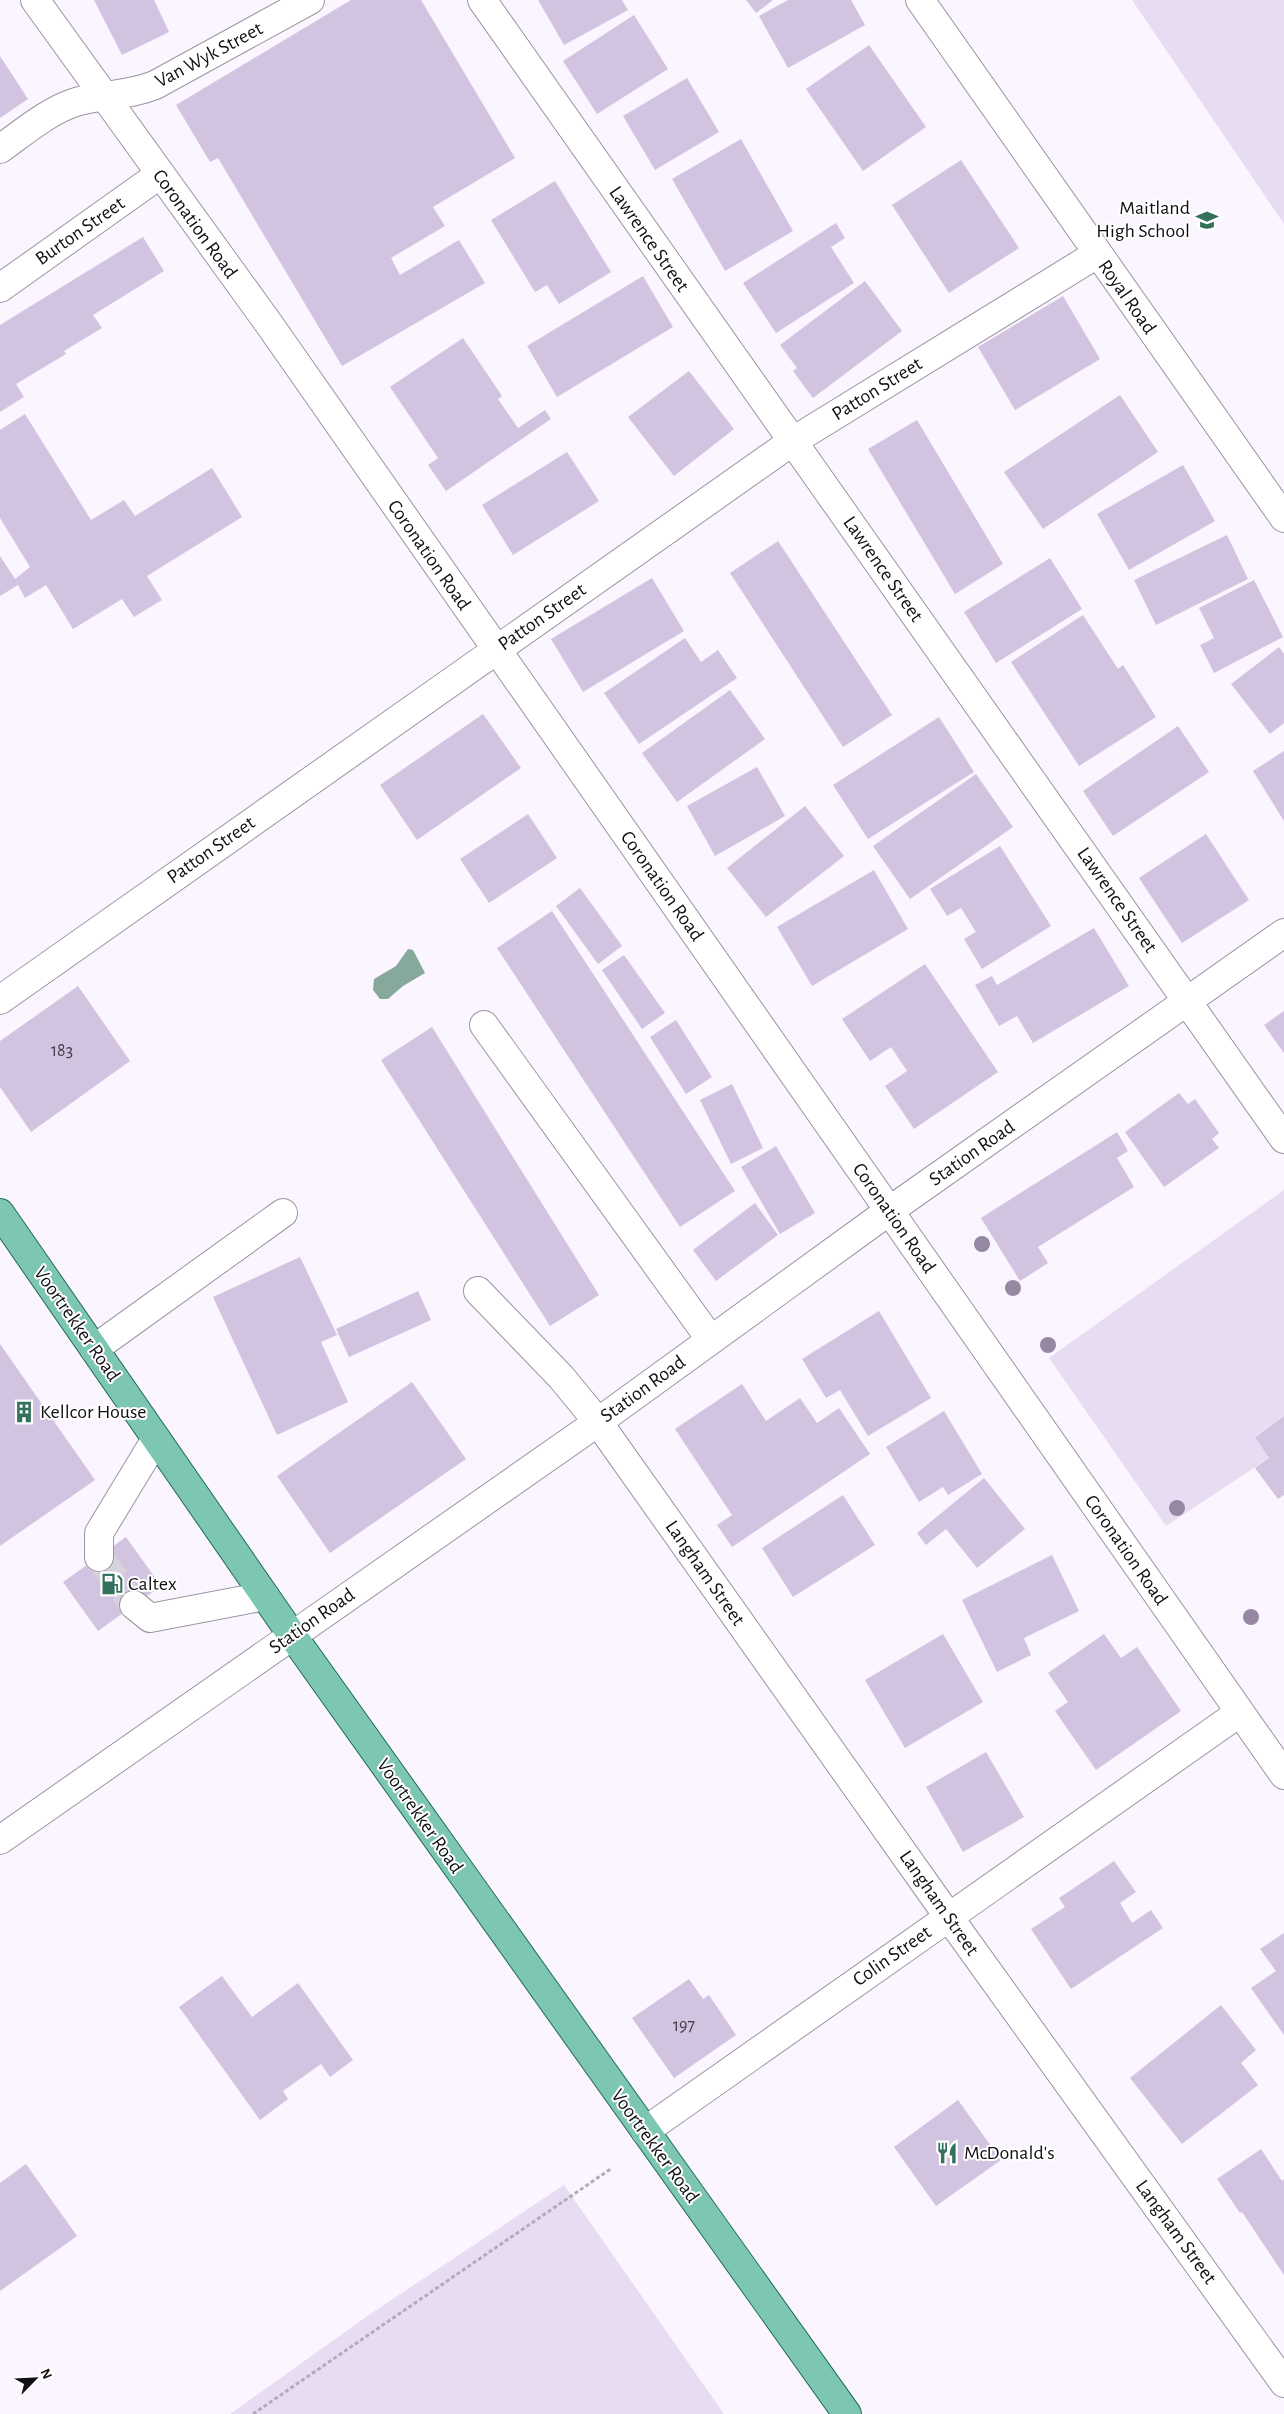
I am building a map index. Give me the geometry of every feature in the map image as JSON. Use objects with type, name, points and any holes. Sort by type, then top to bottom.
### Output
[{"type":"main road","name":"Voortrekker Road","points":[[0,1214],[292,1635],[847,2414]]},
{"type":"street","name":"Coronation Road","points":[[35,0],[159,175],[269,324],[1284,1775]]},
{"type":"street","name":"Van Wyk Street","points":[[0,149],[55,110],[77,102],[135,93],[155,85],[310,0]]},
{"type":"street","name":"Lawrence Street","points":[[482,0],[1284,1139]]},
{"type":"street","name":"Royal Road","points":[[920,0],[1284,518]]},
{"type":"street","name":"Burton Street","points":[[0,288],[159,175]]},
{"type":"street","name":"Patton Street","points":[[0,1000],[495,649],[793,441],[1097,254]]},
{"type":"street","name":"Station Road","points":[[0,1840],[598,1422],[889,1211],[1189,1002],[1284,933]]},
{"type":"street","points":[[484,1025],[710,1340]]},
{"type":"street","points":[[94,1348],[284,1213]]},
{"type":"street","name":"Langham Street","points":[[478,1291],[560,1377],[598,1422],[948,1916],[1284,2383]]},
{"type":"street","points":[[99,1557],[99,1533],[156,1439]]},
{"type":"street","points":[[134,1605],[150,1618],[265,1596]]},
{"type":"street","name":"Colin Street","points":[[644,2131],[1239,1713]]},
{"type":"path","points":[[253,2414],[612,2168]]},
{"type":"shaded area","points":[[1132,0],[1284,0],[1284,224]]},
{"type":"shaded area","points":[[408,949],[413,950],[425,973],[403,986],[388,999],[380,999],[373,990],[374,979],[396,966]]},
{"type":"shaded area","points":[[1284,1190],[1284,1416],[1255,1436],[1269,1458],[1166,1526],[1049,1358]]},
{"type":"shaded area","points":[[564,2185],[724,2414],[230,2414],[366,2317]]},
{"type":"building","points":[[94,0],[154,0],[169,32],[122,55]]},
{"type":"building","points":[[351,0],[421,0],[515,158],[433,207],[445,226],[391,258],[400,275],[459,240],[485,283],[342,366],[218,158],[210,162],[176,105]]},
{"type":"building","points":[[538,0],[622,0],[628,10],[564,45]]},
{"type":"building","points":[[746,0],[773,0],[756,13]]},
{"type":"building","points":[[788,0],[851,0],[865,25],[788,68],[759,16]]},
{"type":"building","points":[[634,15],[668,69],[597,114],[563,61]]},
{"type":"building","points":[[869,45],[926,127],[863,171],[806,89]]},
{"type":"building","points":[[0,56],[28,99],[0,118]]},
{"type":"building","points":[[687,78],[719,132],[655,170],[623,116]]},
{"type":"building","points":[[741,139],[793,231],[725,271],[672,179]]},
{"type":"building","points":[[961,160],[1019,248],[949,293],[892,205]]},
{"type":"building","points":[[555,181],[611,272],[559,304],[547,285],[535,292],[491,220]]},
{"type":"building","points":[[836,223],[845,238],[831,247],[854,283],[776,333],[743,283]]},
{"type":"building","points":[[143,237],[164,271],[93,315],[102,328],[64,351],[66,354],[16,384],[24,397],[0,412],[0,325]]},
{"type":"building","points":[[643,276],[673,327],[557,397],[527,346]]},
{"type":"building","points":[[865,281],[902,331],[813,398],[793,371],[797,368],[780,345]]},
{"type":"building","points":[[1063,296],[1100,359],[1015,410],[978,347]]},
{"type":"building","points":[[463,338],[502,396],[498,399],[518,428],[545,410],[551,419],[446,491],[428,465],[438,458],[390,387]]},
{"type":"building","points":[[689,371],[734,429],[674,476],[628,417]]},
{"type":"building","points":[[1120,395],[1158,452],[1043,529],[1004,472]]},
{"type":"building","points":[[25,414],[91,520],[124,500],[135,516],[212,468],[242,517],[147,576],[162,600],[134,617],[122,599],[73,629],[46,585],[25,598],[18,585],[0,596],[0,556],[15,579],[30,567],[0,518],[0,430]]},
{"type":"building","points":[[917,420],[1003,564],[955,594],[868,449]]},
{"type":"building","points":[[567,452],[599,501],[513,555],[482,505]]},
{"type":"building","points":[[1183,465],[1215,521],[1129,570],[1097,514]]},
{"type":"building","points":[[1227,535],[1248,579],[1156,625],[1134,580]]},
{"type":"building","points":[[778,541],[892,715],[843,747],[730,573]]},
{"type":"building","points":[[1050,558],[1082,609],[996,663],[964,612]]},
{"type":"building","points":[[652,578],[684,631],[583,692],[551,639]]},
{"type":"building","points":[[1254,580],[1283,637],[1214,673],[1200,645],[1214,638],[1199,608]]},
{"type":"building","points":[[1083,615],[1118,669],[1123,665],[1156,717],[1079,766],[1011,662]]},
{"type":"building","points":[[685,638],[701,662],[718,650],[737,678],[639,744],[604,693]]},
{"type":"building","points":[[1279,647],[1284,654],[1284,723],[1270,734],[1231,684]]},
{"type":"building","points":[[730,690],[765,739],[677,802],[642,753]]},
{"type":"building","points":[[483,714],[521,768],[417,840],[380,785]]},
{"type":"building","points":[[939,717],[974,772],[868,839],[833,785]]},
{"type":"building","points":[[1178,726],[1209,772],[1113,836],[1083,791]]},
{"type":"building","points":[[1284,751],[1284,821],[1253,771]]},
{"type":"building","points":[[757,767],[785,816],[715,856],[687,806]]},
{"type":"building","points":[[976,774],[1013,827],[910,899],[873,846]]},
{"type":"building","points":[[805,806],[844,856],[766,917],[727,868]]},
{"type":"building","points":[[528,814],[557,858],[489,903],[460,859]]},
{"type":"building","points":[[1206,834],[1249,900],[1182,943],[1139,878]]},
{"type":"building","points":[[1000,846],[1051,926],[982,969],[964,939],[976,932],[961,908],[947,916],[930,889]]},
{"type":"building","points":[[874,870],[908,929],[812,986],[777,927]]},
{"type":"building","points":[[580,888],[622,946],[598,964],[556,906]]},
{"type":"building","points":[[552,911],[735,1191],[680,1227],[497,948]]},
{"type":"building","points":[[1094,928],[1129,986],[1033,1043],[1017,1016],[999,1026],[975,985],[992,976],[997,985]]},
{"type":"building","points":[[624,955],[665,1013],[642,1029],[602,970]]},
{"type":"building","points":[[925,964],[998,1072],[914,1129],[885,1086],[907,1071],[891,1047],[870,1061],[842,1019]]},
{"type":"building","points":[[78,986],[130,1061],[31,1132],[0,1087],[0,1041]]},
{"type":"building","points":[[1284,1011],[1284,1053],[1264,1025]]},
{"type":"building","points":[[676,1020],[712,1077],[686,1094],[650,1037]]},
{"type":"building","points":[[432,1027],[599,1295],[550,1326],[381,1060]]},
{"type":"building","points":[[732,1084],[763,1148],[731,1164],[700,1100]]},
{"type":"building","points":[[1179,1093],[1188,1104],[1195,1099],[1219,1133],[1212,1139],[1219,1148],[1164,1187],[1125,1132]]},
{"type":"building","points":[[1117,1132],[1128,1151],[1117,1158],[1134,1187],[1038,1247],[1048,1263],[1020,1281],[981,1218]]},
{"type":"building","points":[[776,1146],[815,1213],[780,1234],[741,1167]]},
{"type":"building","points":[[755,1203],[778,1235],[716,1281],[693,1250]]},
{"type":"building","points":[[300,1257],[337,1335],[321,1342],[348,1402],[277,1435],[213,1297]]},
{"type":"building","points":[[418,1291],[431,1320],[349,1357],[336,1329]]},
{"type":"building","points":[[879,1311],[931,1398],[868,1436],[840,1390],[826,1398],[802,1359]]},
{"type":"building","name":"Kellcor House","points":[[0,1344],[95,1480],[0,1546]]},
{"type":"building","points":[[412,1382],[466,1459],[330,1553],[277,1476]]},
{"type":"building","points":[[742,1384],[766,1421],[800,1398],[817,1423],[839,1408],[870,1454],[732,1547],[717,1525],[732,1515],[675,1429]]},
{"type":"building","points":[[944,1411],[982,1474],[948,1495],[943,1487],[919,1502],[886,1447]]},
{"type":"building","points":[[1284,1416],[1284,1495],[1278,1499],[1255,1468],[1269,1458],[1255,1437]]},
{"type":"building","points":[[984,1478],[1025,1529],[977,1568],[946,1529],[926,1545],[917,1533]]},
{"type":"building","points":[[843,1495],[875,1545],[793,1597],[762,1548]]},
{"type":"building","name":"Caltex","points":[[126,1537],[161,1586],[98,1631],[63,1582]]},
{"type":"building","points":[[1052,1555],[1079,1611],[1024,1638],[1031,1655],[997,1672],[962,1600]]},
{"type":"building","points":[[943,1634],[983,1702],[905,1748],[865,1680]]},
{"type":"building","points":[[1104,1634],[1121,1658],[1137,1647],[1181,1711],[1096,1770],[1055,1711],[1068,1702],[1048,1673]]},
{"type":"building","points":[[986,1752],[1024,1817],[963,1852],[926,1787]]},
{"type":"building","points":[[1114,1861],[1136,1892],[1120,1903],[1132,1923],[1151,1910],[1163,1928],[1071,1989],[1031,1929],[1065,1907],[1059,1898]]},
{"type":"building","points":[[1284,1933],[1284,2035],[1251,1988],[1276,1971],[1260,1949]]},
{"type":"building","points":[[222,1976],[252,2017],[298,1983],[353,2060],[330,2077],[321,2064],[283,2091],[288,2099],[260,2120],[179,2007]]},
{"type":"building","points":[[689,1979],[703,1999],[709,1995],[736,2035],[674,2078],[632,2018]]},
{"type":"building","points":[[1221,2005],[1256,2050],[1241,2063],[1258,2085],[1182,2144],[1130,2078]]},
{"type":"building","name":"McDonald's","points":[[958,2100],[1001,2160],[936,2206],[894,2147]]},
{"type":"building","points":[[1261,2149],[1282,2181],[1284,2179],[1284,2275],[1242,2212],[1240,2213],[1217,2179]]},
{"type":"building","points":[[26,2164],[77,2236],[0,2291],[0,2183]]},
{"type":"tunnel","points":[[99,1557],[134,1605]]},
{"type":"place","name":"Maitland High School","points":[[1207,220]]},
{"type":"place","name":"Kellcor House","points":[[24,1412]]},
{"type":"place","name":"Caltex","points":[[112,1584]]},
{"type":"place","name":"McDonald's","points":[[947,2153]]}]
